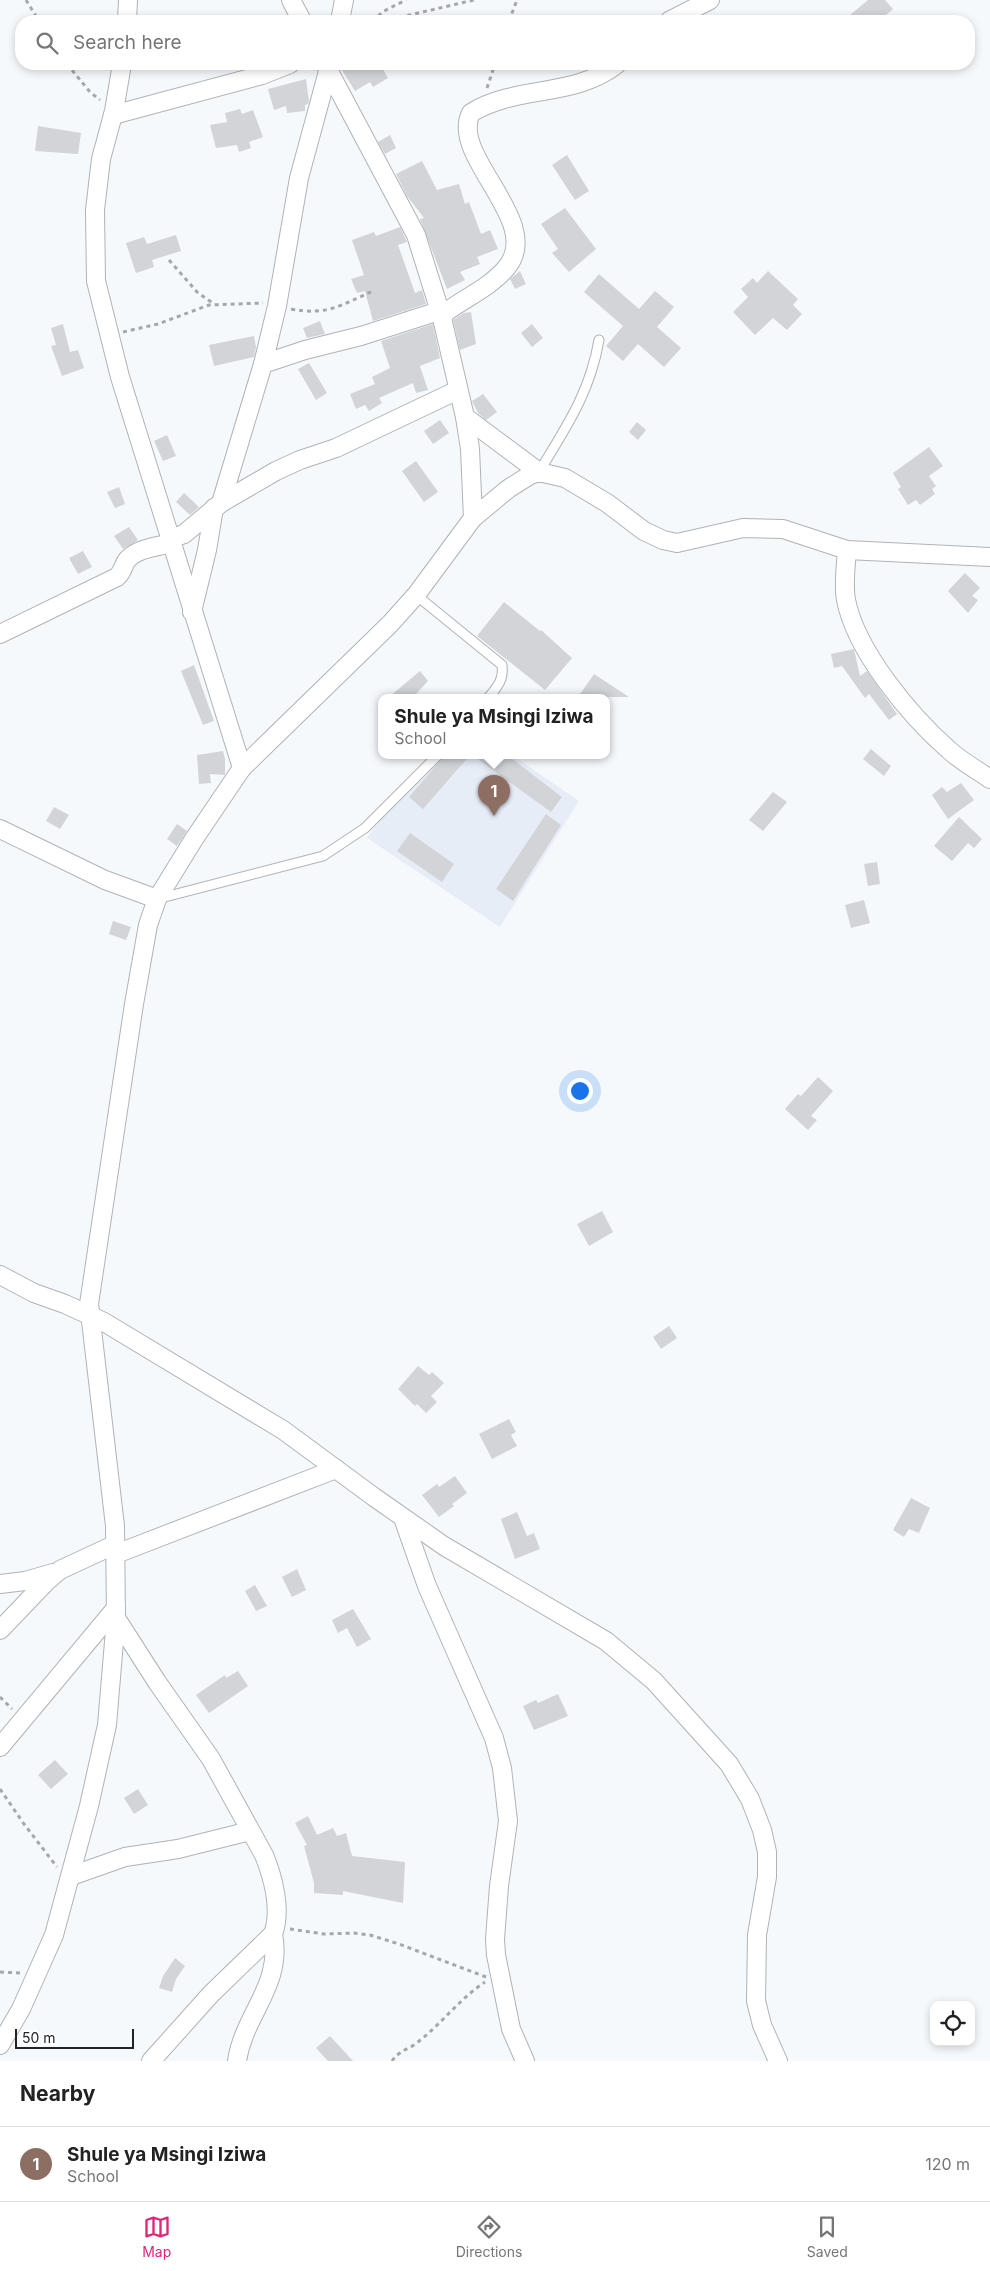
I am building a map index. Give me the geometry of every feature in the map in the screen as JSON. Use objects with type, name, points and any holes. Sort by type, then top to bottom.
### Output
[{"type":"street","points":[[127,15],[128,0]]},
{"type":"street","points":[[291,0],[299,15]]},
{"type":"street","points":[[341,15],[344,0]]},
{"type":"street","points":[[683,15],[701,7],[710,0]]},
{"type":"street","points":[[121,70],[113,113],[101,158],[95,210],[96,281],[120,377],[242,768]]},
{"type":"street","points":[[113,113],[262,75],[275,70]]},
{"type":"street","points":[[192,612],[217,506],[263,364],[277,306],[299,178],[327,70]]},
{"type":"street","points":[[330,70],[416,235],[440,315],[465,417],[472,477],[474,518]]},
{"type":"street","points":[[263,364],[305,350],[440,315],[490,282],[507,267],[513,258],[516,244],[515,233],[506,211],[469,141],[466,126],[471,113],[480,107],[508,98],[580,84],[596,78],[608,70]]},
{"type":"street","points":[[0,634],[113,580],[122,572],[125,562],[139,551],[171,541],[191,529],[217,506],[276,471],[300,460],[336,448],[458,390]]},
{"type":"street","points":[[465,417],[539,472],[565,478],[607,503],[644,531],[663,540],[677,543],[742,528],[783,529],[847,550],[990,557]]},
{"type":"street","points":[[0,2044],[21,2009],[45,1958],[70,1879],[96,1778],[107,1725],[116,1613],[116,1549],[112,1493],[88,1314],[134,1004],[148,925],[157,899],[174,870],[242,768],[364,650],[416,595],[474,518],[508,489],[530,475],[539,472]]},
{"type":"street","points":[[847,550],[845,581],[850,617],[876,666],[905,705],[950,751],[990,779]]},
{"type":"street","points":[[0,829],[106,880],[157,899]]},
{"type":"street","points":[[0,1275],[34,1293],[88,1314],[121,1332],[283,1430],[444,1546],[606,1641],[654,1681],[729,1764],[750,1799],[762,1830],[767,1852],[767,1877],[757,1935],[756,2001],[762,2025],[778,2061]]},
{"type":"street","points":[[0,1584],[25,1581],[60,1570],[336,1469]]},
{"type":"street","points":[[404,1518],[428,1586],[494,1738],[502,1768],[508,1821],[496,1919],[496,1955],[511,2029],[525,2061]]},
{"type":"street","points":[[0,1630],[60,1570]]},
{"type":"street","points":[[0,1747],[116,1613]]},
{"type":"street","points":[[116,1613],[157,1682],[210,1759],[269,1867],[275,1894],[275,1954],[272,1978],[249,2024],[236,2061]]},
{"type":"street","points":[[70,1879],[125,1857],[178,1849],[250,1831]]},
{"type":"street","points":[[150,2061],[211,1994],[275,1930]]},
{"type":"lane","points":[[539,472],[586,392],[596,361],[599,340]]},
{"type":"lane","points":[[416,595],[502,665],[503,674],[500,684],[492,694]]},
{"type":"lane","points":[[157,899],[323,856],[365,828],[434,759]]},
{"type":"path","points":[[26,0],[35,15]]},
{"type":"path","points":[[379,15],[406,0]]},
{"type":"path","points":[[410,15],[474,0]]},
{"type":"path","points":[[511,15],[517,0]]},
{"type":"path","points":[[71,70],[90,92],[113,113]]},
{"type":"path","points":[[169,260],[196,292],[215,305]]},
{"type":"path","points":[[109,335],[158,324],[215,305],[259,303],[306,312],[325,312],[373,291]]},
{"type":"path","points":[[0,1789],[33,1837],[70,1879]]},
{"type":"path","points":[[275,1930],[370,1935],[490,1978],[471,1992],[426,2036],[400,2052],[392,2061]]},
{"type":"shaded area","points":[[426,759],[518,759],[579,801],[500,927],[367,838]]},
{"type":"building","points":[[868,0],[885,0],[893,9],[886,15],[850,15]]},
{"type":"building","points":[[342,70],[383,70],[388,78],[373,87],[370,82],[355,91]]},
{"type":"building","points":[[306,79],[309,101],[305,105],[305,111],[287,113],[286,106],[274,110],[268,89]]},
{"type":"building","points":[[240,109],[242,114],[253,110],[263,137],[249,142],[251,148],[239,152],[237,145],[216,148],[210,125],[227,122],[225,113]]},
{"type":"building","points":[[38,126],[81,133],[78,154],[35,151]]},
{"type":"building","points":[[390,135],[396,148],[385,154],[378,142]]},
{"type":"building","points":[[567,155],[589,191],[575,200],[552,165]]},
{"type":"building","points":[[422,161],[437,190],[459,184],[465,204],[469,202],[481,234],[490,230],[498,249],[477,257],[480,264],[460,272],[465,280],[447,289],[420,219],[424,218],[407,196],[396,174]]},
{"type":"building","points":[[565,208],[596,249],[569,272],[552,253],[558,249],[541,224]]},
{"type":"building","points":[[400,227],[407,242],[398,245],[415,293],[422,290],[426,304],[373,321],[365,291],[357,293],[351,279],[364,275],[352,240],[374,232],[376,236]]},
{"type":"building","points":[[176,235],[181,251],[152,260],[154,267],[136,273],[126,243],[144,237],[147,244]]},
{"type":"building","points":[[520,271],[526,284],[515,289],[510,279]]},
{"type":"building","points":[[768,271],[798,299],[793,305],[802,314],[787,330],[773,318],[755,335],[733,312],[748,297],[741,289],[753,278],[757,283]]},
{"type":"building","points":[[599,274],[639,309],[655,291],[674,307],[657,327],[681,348],[664,367],[638,344],[623,361],[606,346],[623,326],[584,292]]},
{"type":"building","points":[[471,312],[476,344],[460,350],[453,320],[464,313]]},
{"type":"building","points":[[320,321],[325,334],[307,338],[303,328]]},
{"type":"building","points":[[63,324],[70,352],[78,350],[84,368],[62,376],[51,346],[56,345],[51,328]]},
{"type":"building","points":[[433,324],[440,358],[420,366],[428,390],[416,393],[413,383],[379,398],[382,403],[369,411],[365,405],[356,409],[350,394],[375,384],[372,377],[390,368],[381,341]]},
{"type":"building","points":[[532,324],[543,338],[532,347],[521,333]]},
{"type":"building","points":[[254,336],[256,347],[254,357],[214,366],[209,345]]},
{"type":"building","points":[[309,363],[327,393],[316,400],[298,369]]},
{"type":"building","points":[[483,394],[497,412],[486,420],[478,413],[472,401]]},
{"type":"building","points":[[440,420],[449,433],[433,444],[424,431]]},
{"type":"building","points":[[637,422],[646,430],[638,440],[629,432]]},
{"type":"building","points":[[167,435],[176,456],[163,461],[154,441]]},
{"type":"building","points":[[929,447],[943,466],[929,476],[936,486],[932,489],[935,494],[920,505],[916,500],[908,505],[898,489],[901,487],[893,473]]},
{"type":"building","points":[[416,461],[438,492],[424,502],[402,471]]},
{"type":"building","points":[[119,487],[125,504],[115,508],[107,492]]},
{"type":"building","points":[[184,493],[199,507],[190,515],[176,502]]},
{"type":"building","points":[[129,527],[138,540],[123,549],[114,536]]},
{"type":"building","points":[[83,551],[92,567],[78,574],[69,558]]},
{"type":"building","points":[[965,573],[980,588],[972,596],[978,600],[968,613],[948,591]]},
{"type":"building","points":[[504,602],[541,630],[572,658],[545,690],[477,636]]},
{"type":"building","points":[[854,649],[860,676],[867,671],[897,714],[889,720],[869,694],[865,698],[842,666],[834,668],[831,654]]},
{"type":"building","points":[[194,665],[214,721],[203,725],[181,671]]},
{"type":"building","points":[[420,671],[428,681],[416,694],[393,694]]},
{"type":"building","points":[[594,674],[629,697],[610,697],[610,694],[580,694]]},
{"type":"building","points":[[871,749],[891,766],[884,776],[863,759]]},
{"type":"building","points":[[223,751],[225,775],[210,774],[211,783],[199,784],[197,755]]},
{"type":"building","points":[[442,759],[467,759],[423,809],[409,797]]},
{"type":"building","points":[[478,759],[512,759],[562,797],[551,812]]},
{"type":"building","points":[[961,783],[974,800],[948,819],[932,795],[942,787],[947,792]]},
{"type":"building","points":[[773,792],[787,802],[763,831],[749,820]]},
{"type":"building","points":[[54,807],[69,815],[60,829],[46,821]]},
{"type":"building","points":[[546,814],[561,825],[513,901],[496,889]]},
{"type":"building","points":[[959,817],[982,839],[974,848],[968,843],[952,861],[934,846]]},
{"type":"building","points":[[177,824],[187,831],[177,846],[167,839]]},
{"type":"building","points":[[410,833],[454,864],[442,882],[397,851]]},
{"type":"building","points":[[877,862],[880,884],[868,886],[864,864]]},
{"type":"building","points":[[864,900],[870,923],[851,928],[845,905]]},
{"type":"building","points":[[113,921],[131,927],[126,940],[109,934]]},
{"type":"building","points":[[818,1077],[833,1091],[811,1116],[817,1120],[808,1130],[785,1109],[798,1094],[801,1096]]},
{"type":"building","points":[[602,1211],[613,1232],[589,1246],[577,1224]]},
{"type":"building","points":[[669,1326],[677,1338],[661,1349],[653,1337]]},
{"type":"building","points":[[418,1366],[429,1375],[432,1372],[444,1383],[431,1396],[437,1402],[426,1413],[417,1404],[415,1406],[398,1389]]},
{"type":"building","points":[[509,1419],[516,1432],[511,1435],[517,1446],[492,1459],[479,1434]]},
{"type":"building","points":[[455,1476],[467,1493],[439,1517],[422,1495],[437,1484],[439,1487]]},
{"type":"building","points":[[911,1498],[930,1508],[919,1533],[909,1529],[904,1537],[893,1530]]},
{"type":"building","points":[[517,1512],[527,1536],[534,1533],[540,1549],[515,1559],[501,1519]]},
{"type":"building","points":[[297,1569],[306,1590],[292,1597],[282,1577]]},
{"type":"building","points":[[255,1585],[267,1606],[256,1611],[245,1591]]},
{"type":"building","points":[[353,1609],[371,1639],[357,1647],[347,1628],[338,1633],[332,1620]]},
{"type":"building","points":[[238,1671],[248,1686],[209,1713],[196,1695],[225,1675],[226,1678]]},
{"type":"building","points":[[558,1694],[568,1716],[534,1730],[523,1706],[536,1700],[538,1703]]},
{"type":"building","points":[[55,1760],[68,1774],[51,1789],[38,1775]]},
{"type":"building","points":[[138,1789],[148,1805],[134,1814],[124,1798]]},
{"type":"building","points":[[308,1816],[317,1835],[333,1828],[337,1836],[346,1833],[352,1856],[405,1862],[403,1903],[343,1891],[343,1895],[314,1893],[314,1883],[304,1846],[307,1845],[295,1823]]},
{"type":"building","points":[[175,1958],[185,1966],[176,1979],[172,1992],[159,1988],[163,1976]]},
{"type":"building","points":[[330,2036],[353,2061],[328,2061],[316,2048]]},
{"type":"place","name":"Shule ya Msingi Iziwa","points":[[494,816]]}]
